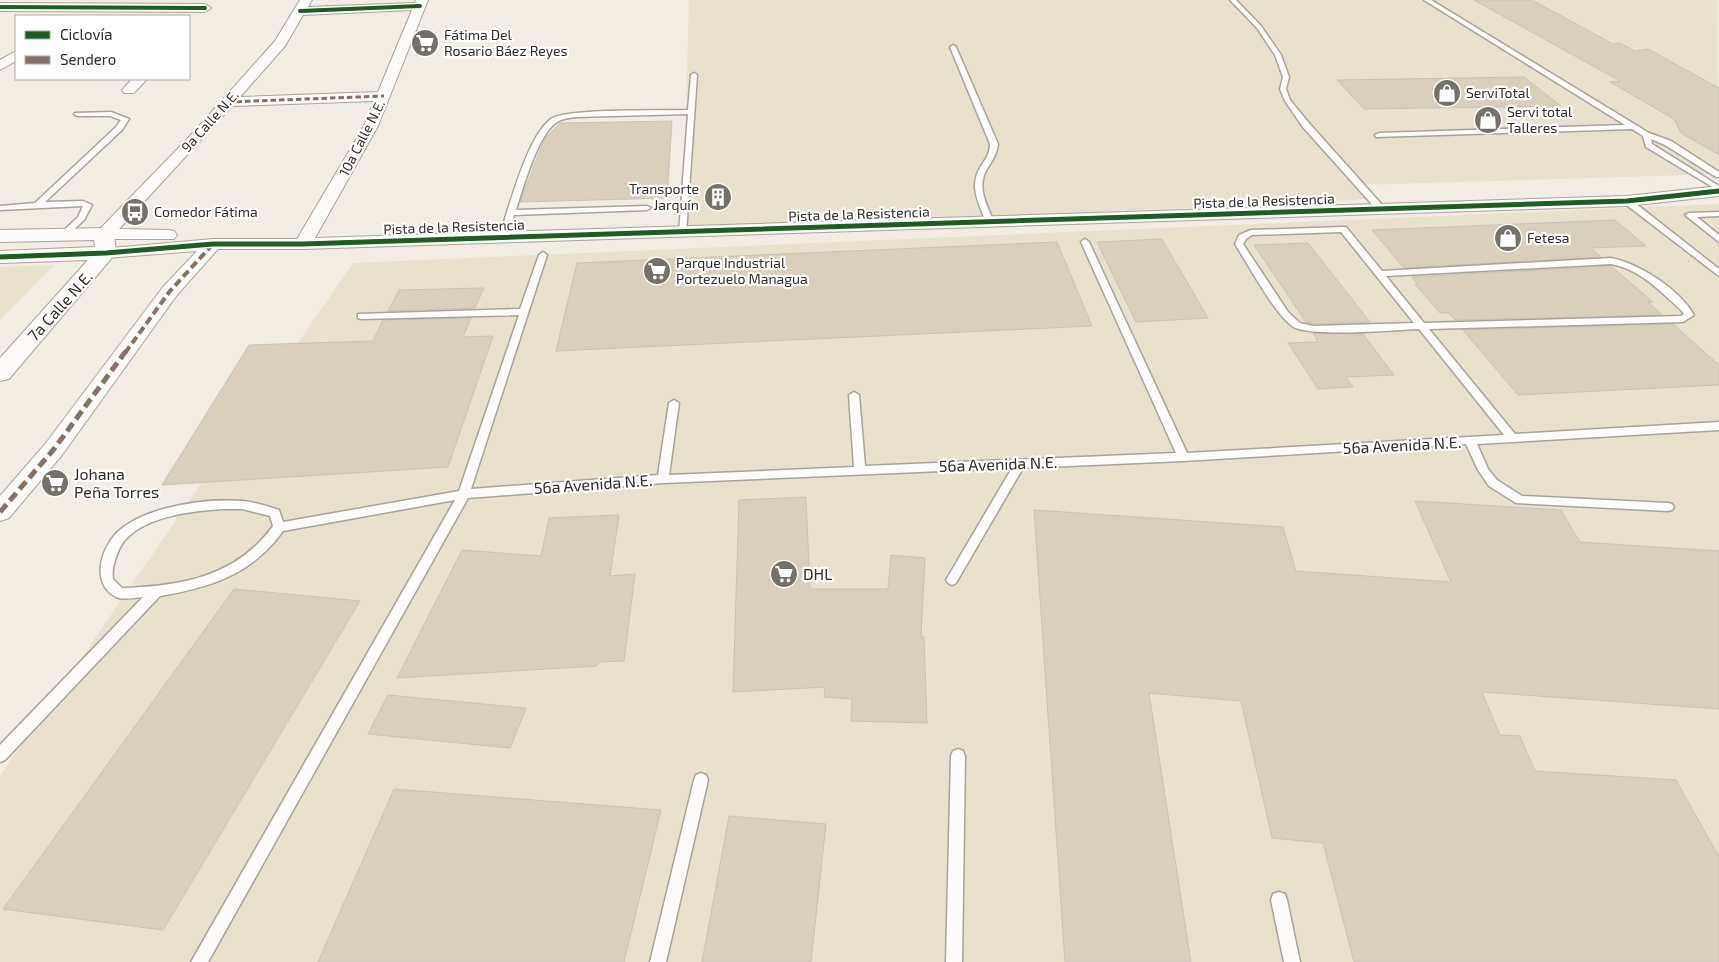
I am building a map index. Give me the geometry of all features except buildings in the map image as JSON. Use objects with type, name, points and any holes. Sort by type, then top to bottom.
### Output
[{"type":"street","points":[[0,5],[6,0]]},
{"type":"street","points":[[80,15],[104,0]]},
{"type":"street","points":[[303,5],[421,3]]},
{"type":"street","name":"10a Calle N.E.","points":[[303,244],[371,126],[421,3]]},
{"type":"street","points":[[0,5],[93,7],[209,4]]},
{"type":"street","points":[[194,20],[209,4]]},
{"type":"street","name":"9a Calle N.E.","points":[[105,244],[280,43],[303,5]]},
{"type":"street","points":[[0,66],[10,56]]},
{"type":"street","points":[[129,90],[139,80]]},
{"type":"street","points":[[228,102],[384,96]]},
{"type":"street","name":"Pista de la Resistencia","points":[[0,257],[105,244],[303,244],[1627,201],[1719,190]]},
{"type":"street","name":"Pista de la Resistencia","points":[[0,236],[63,235],[105,244]]},
{"type":"street","name":"7a Calle N.E.","points":[[0,373],[105,244]]},
{"type":"street","points":[[0,512],[54,449],[170,291],[213,244]]},
{"type":"lane","points":[[1233,0],[1259,27],[1278,55],[1286,77],[1283,89],[1288,100],[1305,124],[1381,209]]},
{"type":"lane","points":[[1427,0],[1646,135],[1668,143],[1719,175]]},
{"type":"lane","points":[[953,47],[994,144],[995,153],[980,174],[978,185],[990,222]]},
{"type":"lane","points":[[683,232],[694,75]]},
{"type":"lane","points":[[503,237],[539,137],[557,119],[576,115],[691,112]]},
{"type":"lane","points":[[37,204],[119,128],[125,119],[111,114],[77,114]]},
{"type":"lane","points":[[1379,135],[1635,127]]},
{"type":"lane","points":[[1646,135],[1650,144],[1719,190]]},
{"type":"lane","points":[[1627,201],[1719,273]]},
{"type":"lane","points":[[0,208],[83,202],[88,206],[81,218],[63,235]]},
{"type":"lane","points":[[511,213],[647,208]]},
{"type":"lane","points":[[1719,214],[1689,215],[1719,238]]},
{"type":"lane","points":[[1380,274],[1611,261],[1624,262],[1636,268],[1685,308],[1689,315],[1683,319],[1422,326],[1313,329],[1296,325],[1285,314],[1239,244],[1242,237],[1251,233],[1343,229],[1380,274],[1422,326],[1512,438]]},
{"type":"lane","points":[[1085,242],[1183,456]]},
{"type":"lane","points":[[199,962],[464,494],[543,255]]},
{"type":"lane","points":[[1705,262],[1719,261]]},
{"type":"lane","points":[[361,316],[525,312]]},
{"type":"lane","points":[[854,395],[860,470]]},
{"type":"lane","points":[[663,479],[674,404]]},
{"type":"lane","name":"56a Avenida N.E.","points":[[279,526],[464,494],[663,479],[1183,456],[1719,426]]},
{"type":"lane","points":[[1470,441],[1487,477],[1499,490],[1520,500],[1668,507]]},
{"type":"lane","points":[[952,580],[1020,464]]},
{"type":"lane","points":[[243,505],[263,506],[276,513],[279,526],[269,543],[246,562],[223,574],[185,587],[156,592],[120,593],[109,584],[104,573],[114,545],[127,531],[140,523],[162,515],[199,508],[243,505]]},
{"type":"lane","points":[[0,755],[156,592]]},
{"type":"lane","points":[[954,962],[958,756]]},
{"type":"lane","points":[[658,962],[701,780]]},
{"type":"lane","points":[[1279,900],[1292,962]]},
{"type":"shaded area","points":[[689,0],[1717,0],[1719,174],[1358,185],[1372,199],[683,232]]},
{"type":"shaded area","points":[[1719,204],[1719,962],[0,962],[0,776],[353,263]]},
{"type":"shaded area","points":[[54,265],[0,320],[0,267]]},
{"type":"marked path","points":[[228,102],[384,96]]},
{"type":"marked path","points":[[0,512],[54,449],[170,291],[213,244]]},
{"type":"cycle path","points":[[300,11],[420,6]]},
{"type":"cycle path","points":[[0,7],[205,8]]},
{"type":"cycle path","points":[[0,257],[106,253],[213,244],[303,244],[1627,201],[1719,191]]},
{"type":"place","name":"Fátima Del Rosario Báez Reyes","points":[[425,43]]},
{"type":"place","name":"ServiTotal","points":[[1447,93]]},
{"type":"place","name":"Servi total Talleres","points":[[1488,120]]},
{"type":"place","name":"Transporte Jarquín","points":[[718,197]]},
{"type":"place","name":"Comedor Fátima","points":[[135,212]]},
{"type":"place","name":"Fetesa","points":[[1508,238]]},
{"type":"place","name":"Parque Industrial Portezuelo Managua","points":[[657,271]]},
{"type":"place","name":"Johana Peña Torres","points":[[55,483]]},
{"type":"place","name":"DHL","points":[[784,574]]}]
